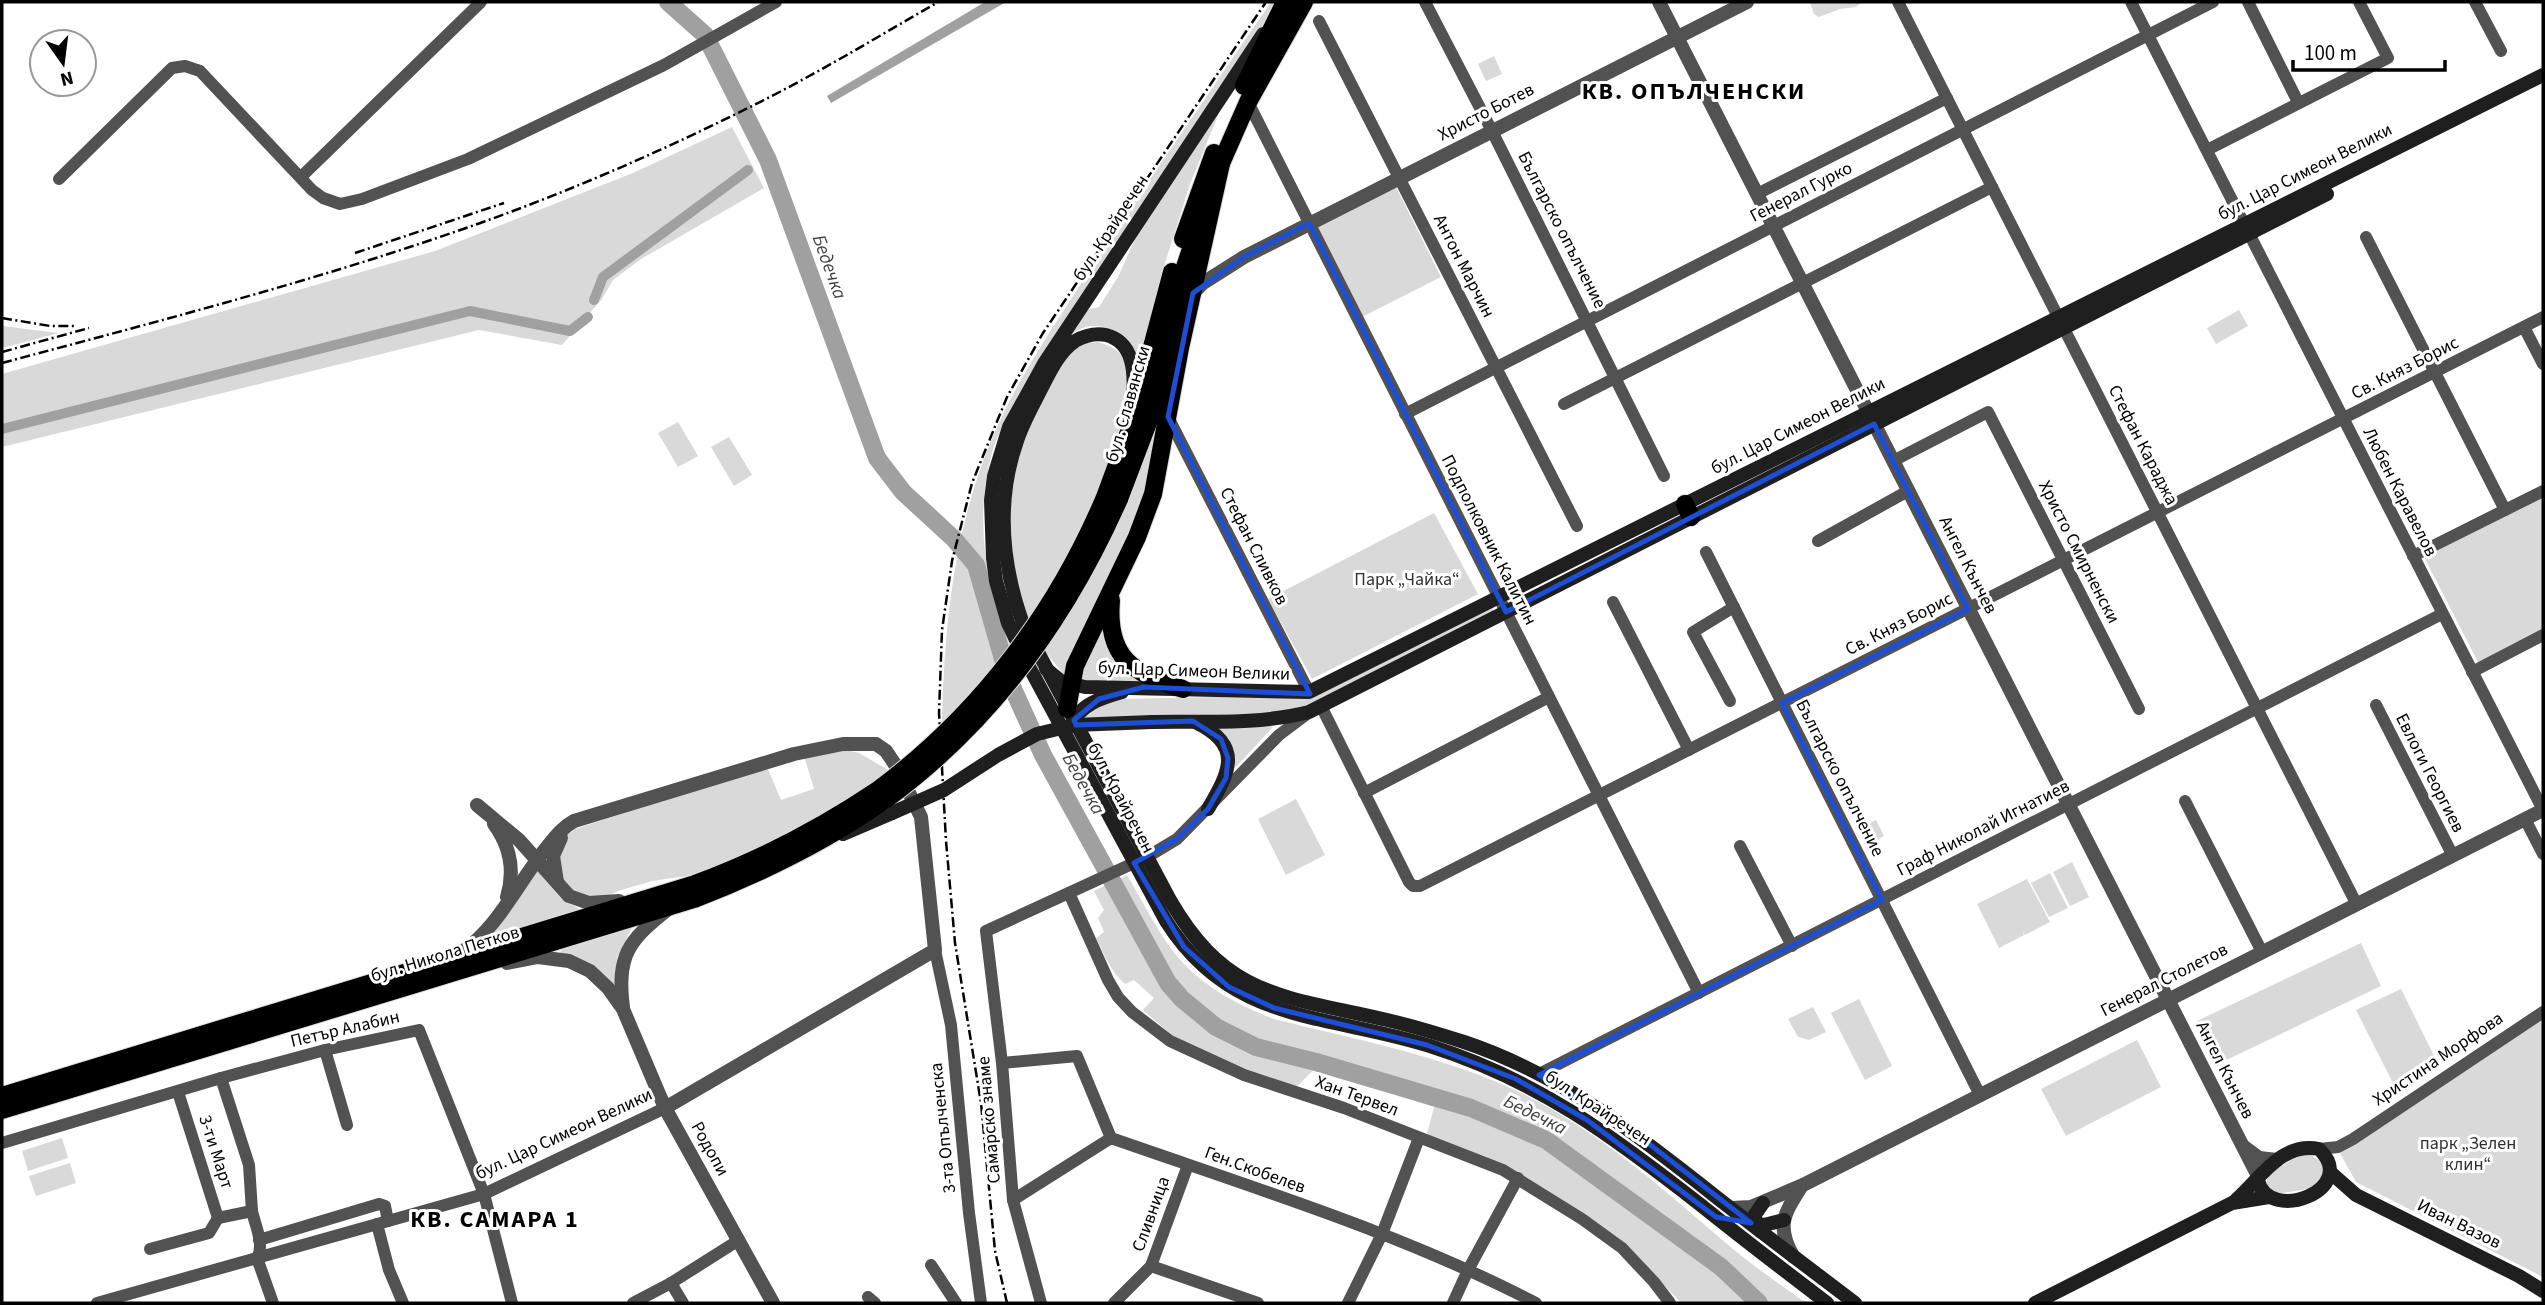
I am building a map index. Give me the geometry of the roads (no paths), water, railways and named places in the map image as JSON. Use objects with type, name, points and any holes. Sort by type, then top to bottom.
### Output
[{"type":"main road","name":"бул. Славянски","points":[[1112,498],[1149,420],[1183,273],[1222,159],[1248,102],[1304,2]]},
{"type":"main road","name":"бул. Славянски","points":[[885,801],[946,751],[1014,679],[1066,605],[1095,553],[1175,260],[1210,163],[1283,4]]},
{"type":"main road","name":"бул. Крайречен","points":[[1283,4],[1045,362],[1020,406],[1001,448],[991,500],[993,558],[996,581],[1016,640],[1069,741],[1140,860],[1192,935],[1238,977],[1282,997],[1390,1020],[1465,1043],[1539,1074],[1634,1133],[1855,1303]]},
{"type":"main road","name":"бул. Цар Симеон Велики","points":[[885,801],[944,790],[998,755],[1037,734],[1074,725],[1277,718],[1317,707],[1506,611],[1688,511],[2247,229],[2543,75]]},
{"type":"main road","name":"бул. Цар Симеон Велики","points":[[2247,229],[2543,84]]},
{"type":"main road","points":[[1069,741],[1070,684],[1075,666],[1137,537],[1153,494],[1180,348],[1222,159]]},
{"type":"main road","name":"бул. Крайречен","points":[[1130,429],[1134,381],[1130,355],[1113,337],[1101,334],[1075,341],[1051,371],[1017,442],[1006,486],[1004,537],[1009,574],[1023,624],[1184,947],[1229,988],[1274,1008],[1427,1045],[1516,1079],[1596,1126],[1827,1303]]},
{"type":"main road","name":"бул. Цар Симеон Велики","points":[[1046,669],[1056,678],[1085,687],[1309,692],[1499,597],[1688,511]]},
{"type":"main road","points":[[1111,594],[1112,633],[1126,661],[1152,679],[1183,689]]},
{"type":"main road","points":[[1070,715],[1099,699],[1144,687]]},
{"type":"main road","points":[[1192,721],[1216,734],[1228,758],[1226,778],[1208,809]]},
{"type":"main road","name":"бул. Никола Петков","points":[[2,1110],[668,900],[734,884],[806,850],[885,801]]},
{"type":"main road","name":"бул. Никола Петков","points":[[668,900],[817,829],[885,801]]},
{"type":"main road","name":"бул. Никола Петков","points":[[2,1096],[455,966]]},
{"type":"main road","points":[[2035,1303],[2232,1203],[2269,1197],[2288,1200],[2317,1193],[2328,1181],[2330,1170],[2327,1159],[2319,1149],[2298,1149],[2277,1160],[2232,1203]]},
{"type":"main road","name":"Иван Вазов","points":[[2330,1170],[2356,1195]]},
{"type":"main road","points":[[2258,1178],[2262,1190],[2269,1197]]},
{"type":"main road","name":"Иван Вазов","points":[[2317,1193],[2334,1191],[2356,1195],[2519,1276],[2543,1291]]},
{"type":"main road","points":[[1763,1203],[1755,1213],[1755,1225],[1783,1268]]},
{"type":"main road","points":[[1716,1217],[1755,1225],[1784,1220]]},
{"type":"street","points":[[301,177],[481,2]]},
{"type":"street","points":[[59,179],[172,68],[184,66],[200,71],[312,190],[323,198],[340,204],[362,199],[468,159],[518,136],[632,81],[776,2]]},
{"type":"street","name":"Българско опълчение","points":[[1425,2],[1664,477]]},
{"type":"street","name":"Ангел Кънчев","points":[[1659,2],[2258,1178]]},
{"type":"street","name":"Христо Ботев","points":[[1193,293],[1203,283],[1244,257],[1747,2]]},
{"type":"street","name":"Стефан Караджа","points":[[1898,2],[2357,905]]},
{"type":"street","name":"Любен Каравелов","points":[[2132,2],[2543,810]]},
{"type":"street","name":"Генерал Гурко","points":[[1405,414],[2213,2]]},
{"type":"street","points":[[2248,2],[2298,102]]},
{"type":"street","points":[[2207,150],[2388,58],[2359,2]]},
{"type":"street","points":[[2475,2],[2501,51]]},
{"type":"street","name":"Антон Марчин","points":[[1320,21],[1577,526]]},
{"type":"street","points":[[1757,194],[1947,98]]},
{"type":"street","name":"Подполковник Калитин","points":[[1248,102],[1699,993]]},
{"type":"street","points":[[1564,404],[1992,187]]},
{"type":"street","points":[[2366,237],[2505,510]]},
{"type":"street","name":"Христо Ботев","points":[[1203,247],[1217,262],[1244,257]]},
{"type":"street","name":"Св. Княз Борис","points":[[1364,793],[1409,882],[1413,886],[1420,886],[2543,317]]},
{"type":"street","points":[[2524,327],[2543,364]]},
{"type":"street","name":"Христо Смирненски","points":[[1893,461],[1988,412],[2139,709]]},
{"type":"street","name":"Стефан Сливков","points":[[1168,417],[1309,692]]},
{"type":"street","points":[[1818,541],[1908,491]]},
{"type":"street","points":[[2413,556],[2543,491]]},
{"type":"street","name":"Българско опълчение","points":[[1706,552],[1980,1095]]},
{"type":"street","points":[[1613,602],[1689,750]]},
{"type":"street","points":[[1730,701],[1693,632],[1734,607]]},
{"type":"street","name":"Граф Николай Игнатиев","points":[[1539,1074],[2442,614]]},
{"type":"street","points":[[2472,672],[2543,635]]},
{"type":"street","points":[[1317,707],[1364,793],[1549,697]]},
{"type":"street","name":"Евлоги Георгиев","points":[[2376,705],[2453,856]]},
{"type":"street","name":"бул. Цар Симеон Велики","points":[[986,932],[1140,860],[1177,839],[1279,735],[1317,707]]},
{"type":"street","points":[[455,966],[483,935],[564,827],[589,816],[794,754],[843,744],[876,744],[886,751],[896,765],[921,817],[935,950]]},
{"type":"street","points":[[2185,801],[2262,952]]},
{"type":"street","points":[[504,907],[511,879],[507,847],[496,826],[477,804],[508,830],[569,896],[589,903],[668,900]]},
{"type":"street","name":"Генерал Столетов","points":[[1731,1208],[1746,1208],[1763,1203],[1803,1185],[2543,810]]},
{"type":"street","points":[[558,886],[553,863],[556,846],[568,830],[589,816]]},
{"type":"street","points":[[2525,819],[2543,854]]},
{"type":"street","points":[[1740,846],[1791,946]]},
{"type":"street","name":"Хан Тервел","points":[[1075,890],[1108,981],[1118,997],[1150,1027],[1200,1056],[1244,1075],[1344,1108],[1503,1170],[1622,1248],[1670,1303]]},
{"type":"street","name":"Родопи","points":[[623,1009],[620,977],[625,953],[668,900]]},
{"type":"street","name":"Самарско знаме","points":[[986,932],[1002,1063],[1013,1200],[1041,1303]]},
{"type":"street","name":"бул. Цар Симеон Велики","points":[[97,1303],[484,1194],[665,1108],[935,950]]},
{"type":"street","name":"3-та Опълченска","points":[[935,950],[951,1025],[969,1213],[981,1303]]},
{"type":"street","name":"Родопи","points":[[455,966],[538,957],[577,964],[596,975],[623,1009],[665,1108],[773,1303]]},
{"type":"street","name":"Христина Морфова","points":[[2319,1149],[2338,1147],[2353,1139],[2543,1012]]},
{"type":"street","name":"Петър Алабин","points":[[2,1143],[221,1077],[325,1050],[419,1030],[484,1194],[512,1303]]},
{"type":"street","points":[[325,1050],[347,1125]]},
{"type":"street","points":[[1002,1063],[1077,1056],[1111,1138],[1013,1200]]},
{"type":"street","points":[[221,1077],[248,1165],[252,1211],[259,1240],[260,1253],[257,1258],[273,1303]]},
{"type":"street","name":"3-ти Март","points":[[178,1092],[218,1218],[252,1211]]},
{"type":"street","name":"Ген.Скобелев","points":[[1111,1138],[1382,1234],[1468,1269],[1536,1303]]},
{"type":"street","points":[[1348,1303],[1382,1234],[1419,1138]]},
{"type":"street","name":"Христина Морфова","points":[[2330,1170],[2353,1139]]},
{"type":"street","name":"Ангел Кънчев","points":[[2242,1146],[2259,1158],[2277,1160]]},
{"type":"street","name":"Сливница","points":[[1114,1303],[1152,1266],[1188,1165]]},
{"type":"street","points":[[1452,1303],[1518,1178]]},
{"type":"street","points":[[1793,1255],[1785,1240],[1784,1220],[1803,1185]]},
{"type":"street","points":[[259,1240],[379,1204],[386,1206],[383,1223],[389,1270],[403,1303]]},
{"type":"street","points":[[150,1249],[209,1233],[218,1218]]},
{"type":"street","points":[[633,1303],[671,1283],[739,1240]]},
{"type":"street","points":[[931,1265],[956,1303]]},
{"type":"street","points":[[1152,1266],[1258,1303]]},
{"type":"street","points":[[671,1283],[683,1303]]},
{"type":"waterway","name":"Бедечка","points":[[668,2],[705,35],[768,160],[877,458],[903,492],[954,539],[976,565],[1009,680],[1043,755],[1168,983],[1182,999],[1216,1027],[1256,1047],[1471,1108],[1546,1140],[1721,1267],[1759,1303]]},
{"type":"waterway","points":[[594,300],[603,277],[748,170]]},
{"type":"waterway","points":[[2,429],[470,311],[570,331],[588,317]]},
{"type":"railway","points":[[2,363],[304,280],[519,209],[660,150],[730,117],[808,77],[938,2]]},
{"type":"railway","points":[[1007,1303],[995,1251],[981,1103],[955,943],[946,841],[939,713],[942,630],[952,561],[972,483],[1007,397],[1043,333],[1266,2]]},
{"type":"railway","points":[[355,253],[504,203]]},
{"type":"railway","points":[[2,318],[50,326],[76,326]]},
{"type":"railway","points":[[2,352],[89,328]]},
{"type":"district","name":"КВ. ОПЪЛЧЕНСКИ","points":[[1694,91]]},
{"type":"district","name":"КВ. САМАРА 1","points":[[495,1219]]},
{"type":"park label","name":"Парк „Чайка“","points":[[1407,579]]},
{"type":"park label","name":"парк „Зелен клин“","points":[[2468,1153]]}]
